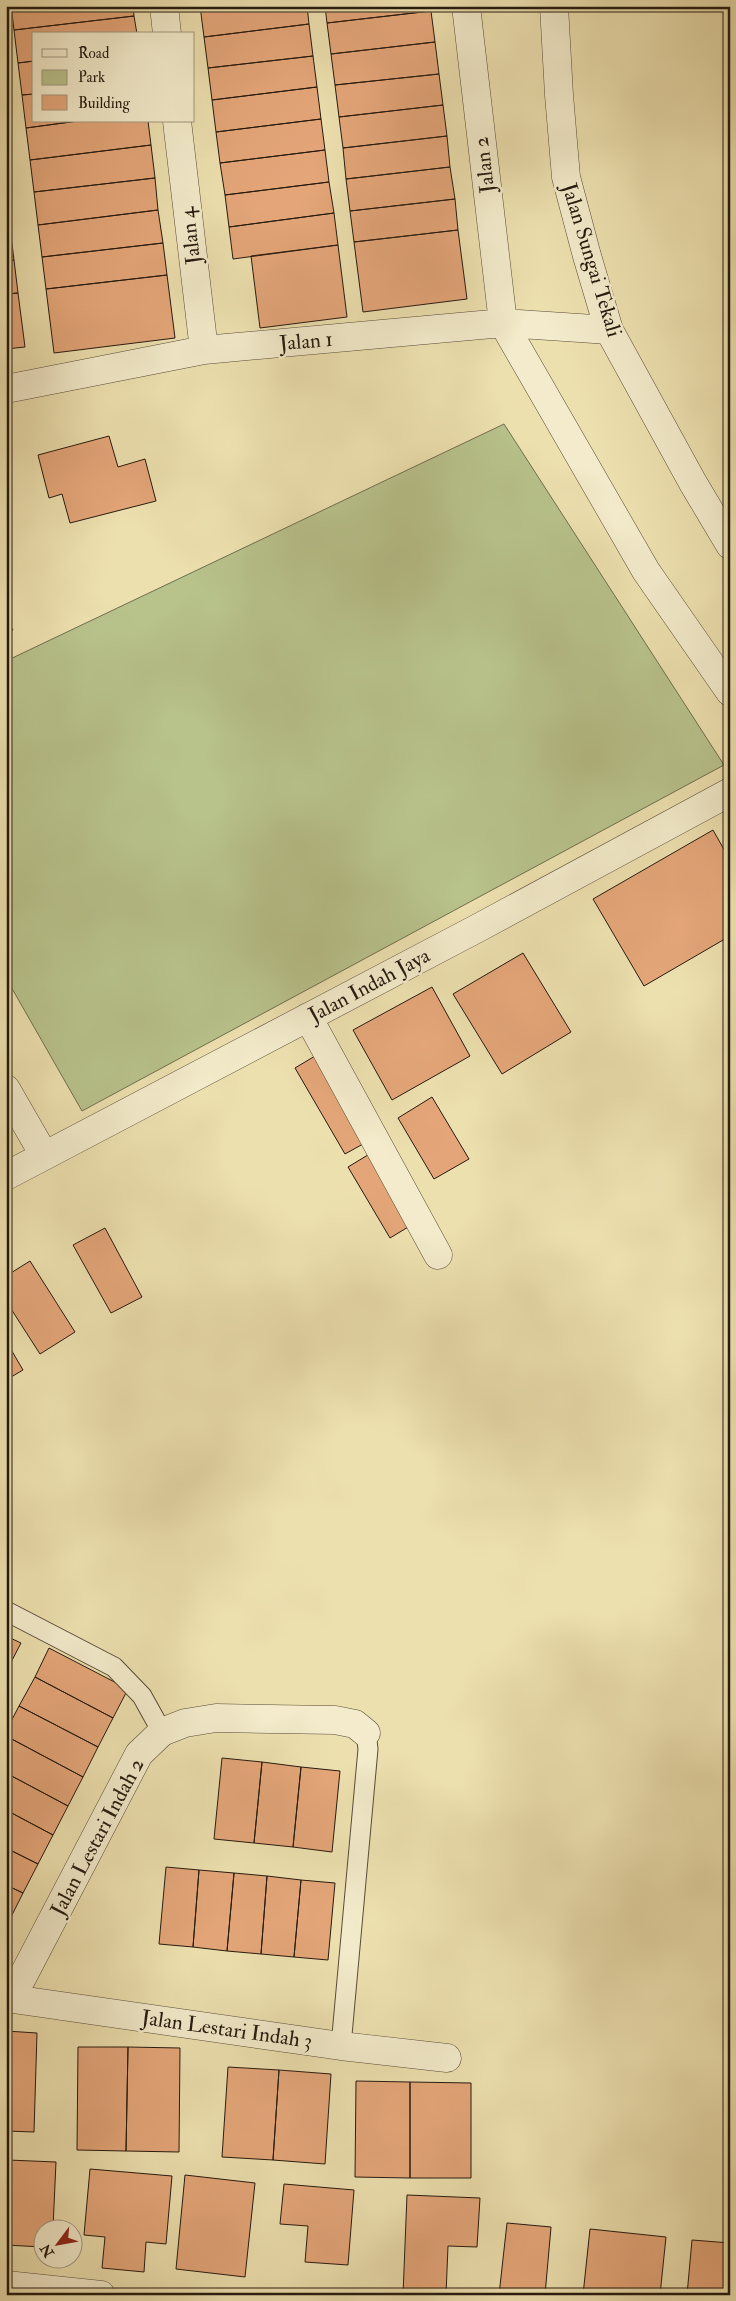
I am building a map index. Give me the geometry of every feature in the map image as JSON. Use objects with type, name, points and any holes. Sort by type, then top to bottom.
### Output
[{"type":"street","points":[[164,6],[167,32]]},
{"type":"street","name":"Jalan 2","points":[[466,6],[503,323]]},
{"type":"street","name":"Jalan Sungai Tekali","points":[[554,6],[566,177],[586,256],[609,330],[693,484],[730,545]]},
{"type":"street","name":"Jalan 4","points":[[177,122],[204,350]]},
{"type":"street","points":[[503,323],[646,571],[730,692]]},
{"type":"street","name":"Jalan 1","points":[[6,389],[204,350],[503,323],[609,330]]},
{"type":"street","name":"Jalan Indah Jaya","points":[[6,1176],[730,792]]},
{"type":"street","points":[[308,1017],[438,1255]]},
{"type":"street","points":[[6,1089],[44,1155]]},
{"type":"street","name":"Jalan Lestari Indah 2","points":[[8,1998],[139,1754],[162,1732],[185,1723],[216,1718],[335,1720],[355,1724],[366,1733]]},
{"type":"street","name":"Jalan Lestari Indah 3","points":[[8,1998],[341,2046],[447,2058]]},
{"type":"street","points":[[6,2285],[101,2295]]},
{"type":"lane","points":[[6,1611],[114,1667],[142,1696],[162,1732]]},
{"type":"lane","points":[[341,2046],[368,1749],[366,1733]]},
{"type":"green space","points":[[504,424],[724,765],[82,1111],[6,978],[6,661]]},
{"type":"building","points":[[11,6],[133,6],[134,16],[14,30]]},
{"type":"building","points":[[200,6],[307,6],[309,24],[204,37]]},
{"type":"building","points":[[325,6],[431,6],[431,11],[327,23]]},
{"type":"building","points":[[431,11],[435,42],[331,54],[327,23]]},
{"type":"building","points":[[134,16],[137,32],[32,32],[32,61],[18,63],[14,30]]},
{"type":"building","points":[[309,24],[313,56],[208,68],[204,37]]},
{"type":"building","points":[[435,42],[439,74],[335,85],[331,54]]},
{"type":"building","points":[[313,56],[317,87],[212,100],[208,68]]},
{"type":"building","points":[[32,61],[32,94],[22,95],[18,63]]},
{"type":"building","points":[[439,74],[443,105],[339,117],[335,85]]},
{"type":"building","points":[[317,87],[321,119],[216,132],[212,100]]},
{"type":"building","points":[[32,94],[32,122],[71,122],[26,128],[22,95]]},
{"type":"building","points":[[443,105],[447,136],[343,148],[339,117]]},
{"type":"building","points":[[321,119],[325,150],[220,163],[216,132]]},
{"type":"building","points":[[71,122],[148,122],[151,145],[30,160],[26,128]]},
{"type":"building","points":[[447,136],[450,167],[346,179],[343,148]]},
{"type":"building","points":[[151,145],[155,178],[34,192],[30,160]]},
{"type":"building","points":[[325,150],[329,182],[225,195],[220,163]]},
{"type":"building","points":[[450,167],[455,199],[350,211],[346,179]]},
{"type":"building","points":[[155,178],[158,210],[38,225],[34,192]]},
{"type":"building","points":[[329,182],[334,213],[229,227],[225,195]]},
{"type":"building","points":[[455,199],[458,230],[354,242],[350,211]]},
{"type":"building","points":[[6,200],[10,228],[6,229]]},
{"type":"building","points":[[158,210],[163,243],[42,257],[38,225]]},
{"type":"building","points":[[334,213],[338,245],[233,259],[229,227]]},
{"type":"building","points":[[10,228],[14,260],[6,261],[6,229]]},
{"type":"building","points":[[458,230],[467,299],[363,312],[354,242]]},
{"type":"building","points":[[163,243],[167,275],[46,289],[42,257]]},
{"type":"building","points":[[338,245],[347,317],[260,328],[251,256]]},
{"type":"building","points":[[14,260],[18,293],[6,294],[6,261]]},
{"type":"building","points":[[167,275],[175,338],[54,353],[46,289]]},
{"type":"building","points":[[18,293],[25,347],[6,349],[6,294]]},
{"type":"building","points":[[109,436],[118,467],[145,459],[156,501],[70,523],[62,494],[49,498],[38,455]]},
{"type":"building","points":[[6,619],[13,630],[6,634]]},
{"type":"building","points":[[713,830],[730,860],[730,936],[644,986],[593,899]]},
{"type":"building","points":[[523,953],[571,1032],[502,1074],[453,994]]},
{"type":"building","points":[[432,987],[470,1056],[392,1100],[353,1030]]},
{"type":"building","points":[[330,1047],[381,1134],[345,1154],[295,1068]]},
{"type":"building","points":[[432,1097],[469,1159],[434,1179],[398,1118]]},
{"type":"building","points":[[386,1144],[428,1215],[390,1238],[348,1167]]},
{"type":"building","points":[[105,1228],[142,1297],[111,1313],[73,1245]]},
{"type":"building","points":[[30,1261],[75,1332],[40,1354],[6,1301],[6,1276]]},
{"type":"building","points":[[6,1341],[23,1370],[6,1380]]},
{"type":"building","points":[[6,1636],[21,1643],[6,1672]]},
{"type":"building","points":[[49,1648],[128,1689],[113,1718],[35,1677]]},
{"type":"building","points":[[35,1677],[113,1718],[98,1747],[19,1706]]},
{"type":"building","points":[[19,1706],[98,1747],[83,1777],[6,1736],[6,1731]]},
{"type":"building","points":[[6,1736],[83,1777],[68,1806],[6,1773]]},
{"type":"building","points":[[222,1758],[262,1762],[254,1843],[214,1839]]},
{"type":"building","points":[[262,1762],[301,1767],[293,1847],[254,1843]]},
{"type":"building","points":[[301,1767],[340,1771],[332,1852],[293,1847]]},
{"type":"building","points":[[6,1773],[68,1806],[53,1835],[6,1810]]},
{"type":"building","points":[[6,1810],[53,1835],[38,1864],[6,1848]]},
{"type":"building","points":[[6,1848],[38,1864],[23,1893],[6,1885]]},
{"type":"building","points":[[166,1867],[199,1870],[193,1947],[159,1944]]},
{"type":"building","points":[[199,1870],[234,1873],[227,1951],[193,1947]]},
{"type":"building","points":[[234,1873],[267,1876],[261,1954],[227,1951]]},
{"type":"building","points":[[267,1876],[301,1880],[294,1957],[261,1954]]},
{"type":"building","points":[[301,1880],[335,1883],[328,1960],[294,1957]]},
{"type":"building","points":[[6,1885],[23,1893],[8,1923],[6,1922]]},
{"type":"building","points":[[6,2031],[37,2033],[34,2132],[6,2131]]},
{"type":"building","points":[[78,2047],[128,2047],[126,2151],[77,2150]]},
{"type":"building","points":[[128,2047],[180,2048],[179,2152],[126,2151]]},
{"type":"building","points":[[228,2067],[279,2070],[273,2160],[222,2157]]},
{"type":"building","points":[[279,2070],[331,2074],[325,2164],[273,2160]]},
{"type":"building","points":[[356,2081],[410,2082],[410,2178],[355,2177]]},
{"type":"building","points":[[410,2082],[471,2083],[471,2178],[410,2178]]},
{"type":"building","points":[[8,2160],[56,2162],[53,2218],[32,2218],[32,2246],[6,2245]]},
{"type":"building","points":[[90,2169],[172,2176],[166,2244],[146,2242],[144,2272],[102,2268],[105,2237],[84,2235]]},
{"type":"building","points":[[185,2175],[255,2183],[245,2277],[176,2269]]},
{"type":"building","points":[[284,2184],[354,2190],[348,2265],[305,2262],[308,2226],[280,2224]]},
{"type":"building","points":[[407,2195],[480,2198],[477,2247],[448,2246],[446,2295],[403,2295]]},
{"type":"building","points":[[507,2223],[551,2227],[545,2295],[499,2295]]},
{"type":"building","points":[[590,2229],[666,2237],[660,2295],[583,2295]]},
{"type":"building","points":[[692,2240],[730,2243],[730,2295],[687,2295]]}]
